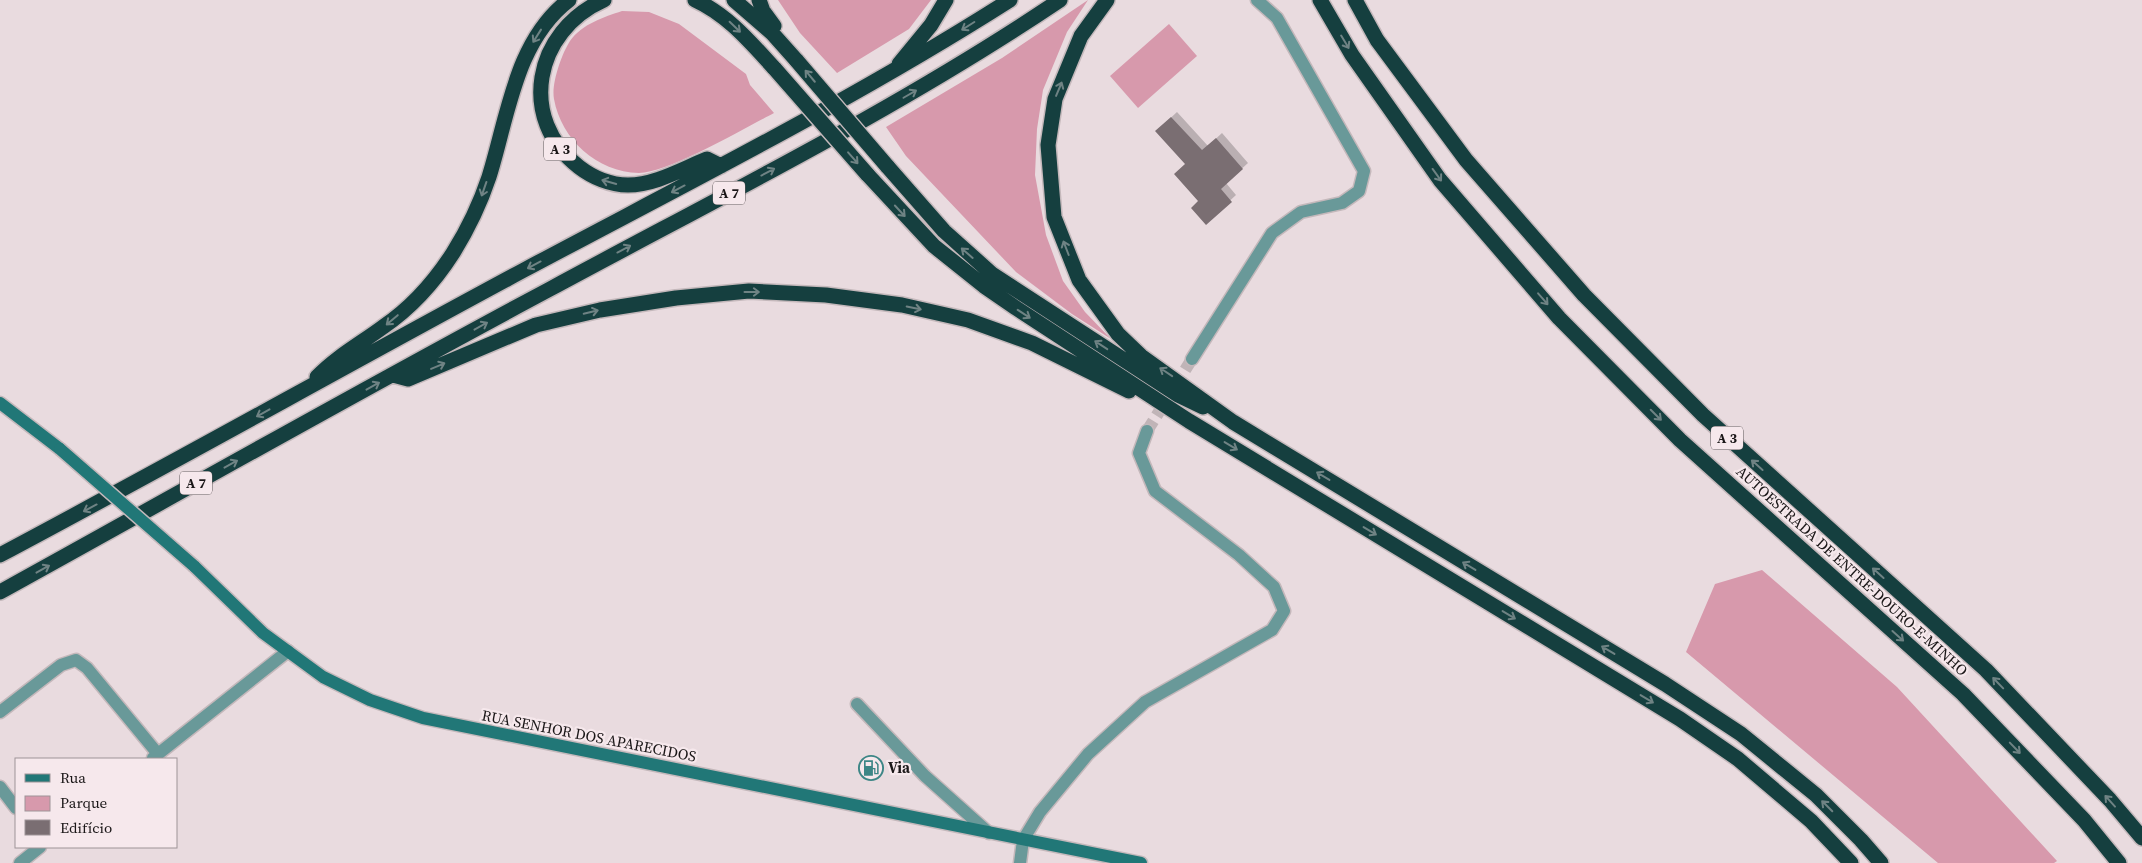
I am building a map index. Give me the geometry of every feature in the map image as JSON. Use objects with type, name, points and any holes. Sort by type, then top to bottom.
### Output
[{"type":"highway","name":"A 7","points":[[305,389],[331,362],[385,326],[415,301],[442,270],[464,235],[482,198],[525,59],[535,39],[549,19],[569,0]]},
{"type":"highway","name":"A 3","points":[[604,0],[585,11],[566,28],[551,48],[545,62],[540,96],[546,125],[553,140],[570,161],[582,170],[610,183],[627,186],[646,184],[707,159],[721,166]]},
{"type":"highway","points":[[695,0],[712,8],[729,22],[775,69],[867,174],[934,246],[984,286],[1189,421],[1680,719],[1738,759],[1812,821],[1851,863]]},
{"type":"highway","points":[[734,0],[756,18],[797,61],[944,231],[992,274],[1178,395],[1233,422]]},
{"type":"highway","points":[[759,0],[763,11],[797,61]]},
{"type":"highway","points":[[893,72],[931,25],[946,0]]},
{"type":"highway","name":"A 7","points":[[0,556],[893,72],[1010,0]]},
{"type":"highway","name":"A 7","points":[[0,592],[393,375],[882,111],[942,76],[1060,0]]},
{"type":"highway","points":[[1106,0],[1081,36],[1054,100],[1048,145],[1054,217],[1079,280],[1118,334],[1141,356],[1233,422],[1665,684],[1741,734],[1816,795],[1862,840],[1880,863]]},
{"type":"highway","name":"AUTOESTRADA DE ENTRE-DOURO-E-MINHO","points":[[1320,0],[1352,55],[1440,180],[1559,318],[1680,440],[1963,694],[2084,820],[2119,863]]},
{"type":"highway","name":"AUTOESTRADA DE ENTRE-DOURO-E-MINHO","points":[[1354,0],[1377,40],[1466,160],[1584,295],[1702,416],[1986,670],[2110,800],[2142,838]]},
{"type":"highway","points":[[393,375],[408,379],[536,325],[600,310],[676,298],[749,291],[826,295],[902,305],[968,320],[1032,343],[1189,421]]},
{"type":"street","points":[[1192,359],[1272,233],[1302,212],[1342,203],[1359,191],[1364,171],[1277,18],[1257,0]]},
{"type":"street","name":"RUA SENHOR DOS APARECIDOS","points":[[0,404],[60,449],[194,566],[263,633],[323,677],[370,700],[423,718],[1141,863]]},
{"type":"street","points":[[1020,863],[1022,840],[1040,812],[1088,754],[1144,702],[1272,630],[1284,611],[1274,587],[1239,555],[1155,491],[1139,453],[1147,431]]},
{"type":"street","points":[[0,712],[61,665],[76,660],[87,668],[155,757],[288,651]]},
{"type":"street","points":[[857,704],[925,776],[989,833]]},
{"type":"street","points":[[0,786],[15,807]]},
{"type":"street","points":[[20,863],[39,848]]},
{"type":"green space","points":[[778,0],[931,0],[909,29],[837,73],[800,33]]},
{"type":"green space","points":[[1088,0],[1067,32],[1043,90],[1037,129],[1035,175],[1046,235],[1063,281],[1085,312],[1111,339],[1072,314],[1016,272],[906,156],[886,127],[1002,58]]},
{"type":"green space","points":[[622,11],[649,12],[679,24],[746,74],[750,85],[774,113],[706,149],[652,171],[639,173],[624,171],[609,167],[595,160],[583,151],[564,127],[554,99],[554,85],[564,53],[575,35],[594,22]]},
{"type":"green space","points":[[1169,24],[1197,56],[1138,108],[1110,76]]},
{"type":"green space","points":[[1762,570],[1897,687],[2057,861],[2054,863],[1938,863],[1686,652],[1715,584]]},
{"type":"building","points":[[1171,117],[1202,150],[1216,138],[1243,169],[1221,189],[1232,202],[1206,225],[1191,208],[1198,201],[1174,174],[1185,164],[1155,131]]},
{"type":"tunnel","points":[[1147,431],[1192,359]]},
{"type":"place","name":"Via","points":[[871,768]]}]
